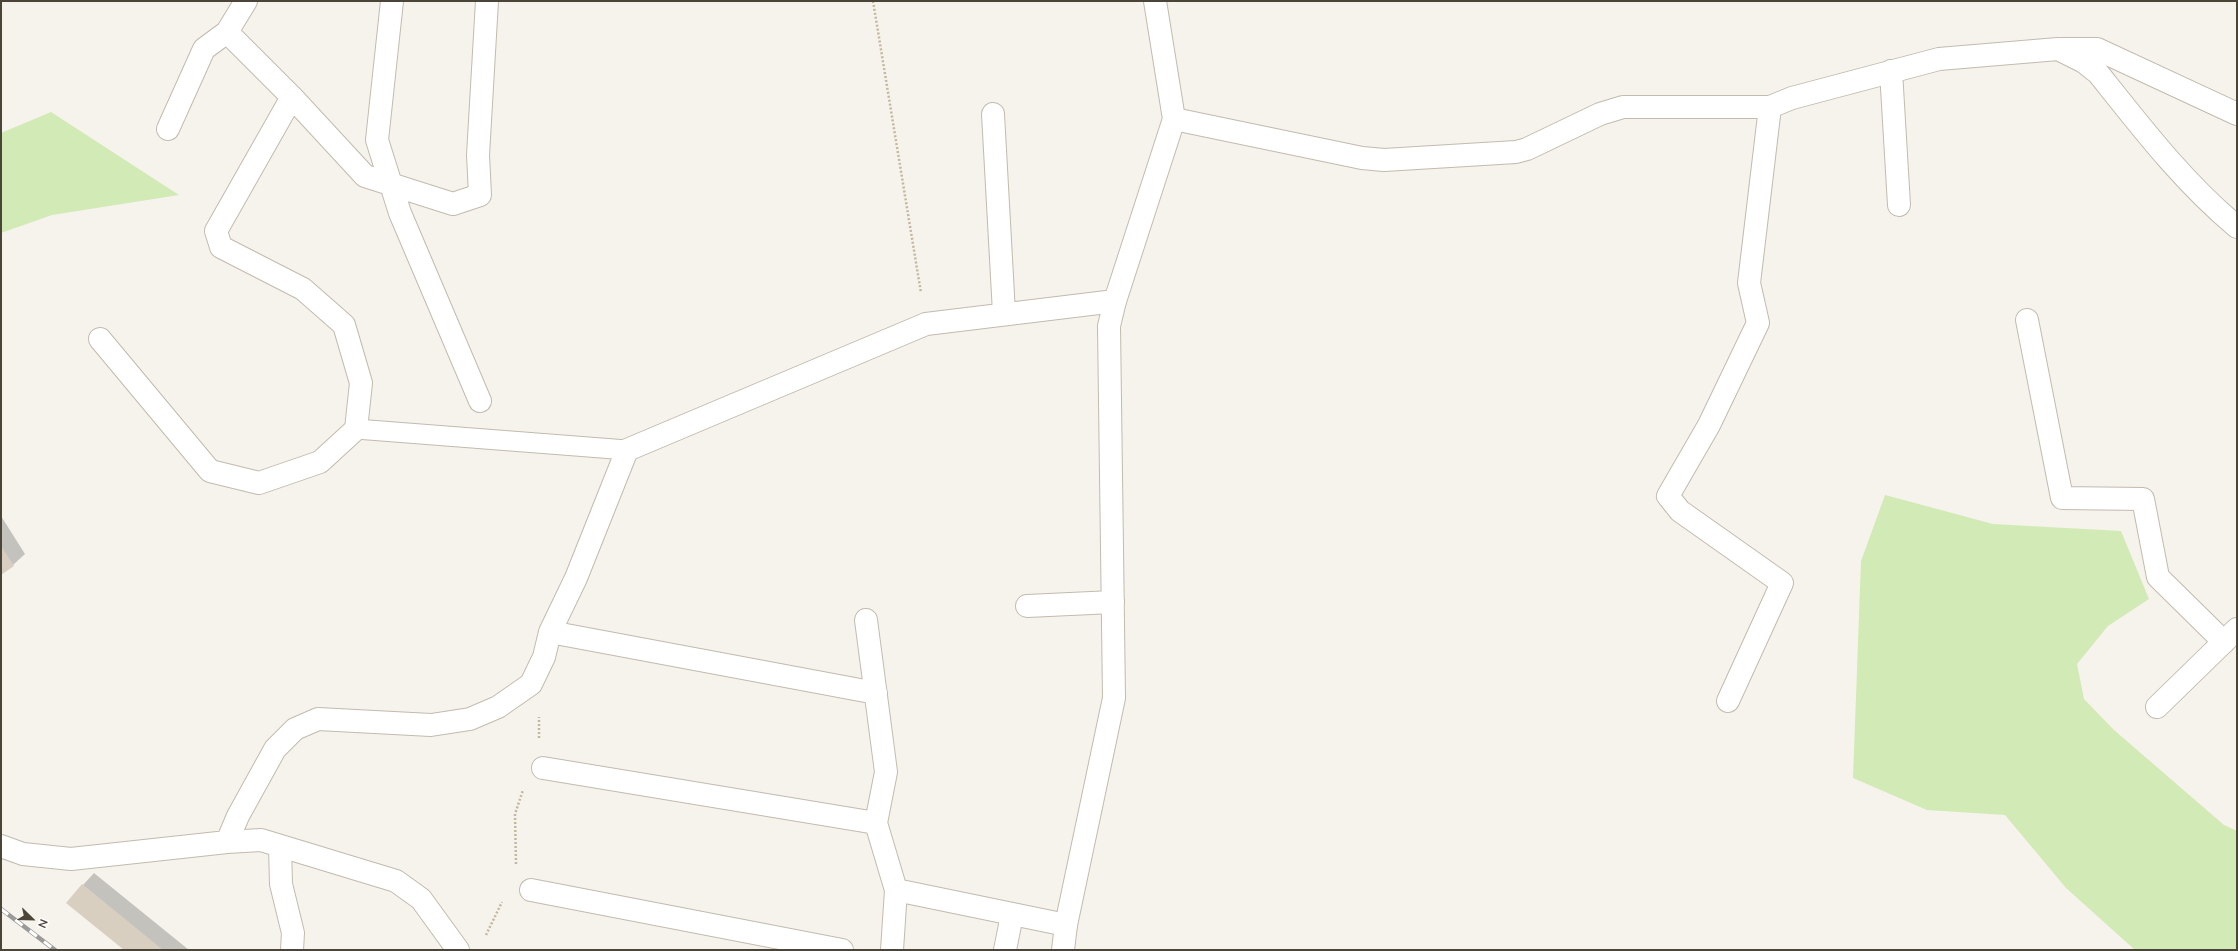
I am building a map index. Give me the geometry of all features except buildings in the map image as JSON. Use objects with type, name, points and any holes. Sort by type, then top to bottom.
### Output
[{"type":"street","points":[[168,130],[204,49],[227,32],[246,1]]},
{"type":"street","points":[[392,1],[377,140],[390,186],[480,401]]},
{"type":"street","points":[[227,32],[292,97],[366,176],[390,186],[453,204],[480,195],[478,155],[487,1]]},
{"type":"street","points":[[1063,950],[1066,925],[1114,698],[1108,326],[1114,301],[1174,119],[1155,1]]},
{"type":"street","points":[[1174,119],[1362,158],[1384,160],[1516,152],[1527,149],[1600,114],[1623,107],[1770,107],[1792,98],[1939,59],[2058,49],[2097,49],[2237,114]]},
{"type":"street","points":[[2058,49],[2084,62],[2098,72],[2169,161],[2212,206],[2237,227]]},
{"type":"street","points":[[1892,71],[1900,205]]},
{"type":"street","points":[[100,339],[210,471],[258,482],[320,462],[356,429],[361,383],[344,325],[302,289],[221,247],[216,232],[292,97]]},
{"type":"street","points":[[1728,701],[1782,583],[1680,511],[1668,496],[1709,425],[1758,323],[1749,283],[1770,107]]},
{"type":"street","points":[[993,114],[1004,313]]},
{"type":"street","points":[[227,842],[238,816],[275,749],[295,729],[318,719],[431,725],[470,719],[498,707],[532,684],[544,657],[550,632],[576,578],[627,450],[926,324],[1004,313],[1114,301]]},
{"type":"street","points":[[2027,320],[2062,498],[2143,499],[2158,577],[2230,636],[2157,707]]},
{"type":"street","points":[[1027,606],[1113,602]]},
{"type":"street","points":[[866,620],[886,772],[876,822],[896,890],[892,950]]},
{"type":"street","points":[[550,632],[876,694]]},
{"type":"street","points":[[543,768],[876,822]]},
{"type":"street","points":[[1,846],[23,854],[71,858],[227,842],[261,840],[396,881],[421,899],[458,950]]},
{"type":"street","points":[[280,846],[281,884],[292,933],[292,950]]},
{"type":"street","points":[[531,890],[842,950]]},
{"type":"street","points":[[896,890],[1066,925]]},
{"type":"street","points":[[1005,950],[1012,915]]},
{"type":"lane","points":[[356,429],[627,450]]},
{"type":"path","points":[[873,1],[926,324]]},
{"type":"path","points":[[532,684],[540,694],[539,745]]},
{"type":"path","points":[[516,871],[515,814],[525,787]]},
{"type":"path","points":[[486,936],[503,900]]},
{"type":"green space","points":[[51,112],[179,195],[52,215],[1,233],[1,133]]},
{"type":"green space","points":[[1885,495],[1993,524],[2121,531],[2149,599],[2108,626],[2077,664],[2084,699],[2114,730],[2224,825],[2237,831],[2237,950],[2135,950],[2066,888],[2005,815],[1927,810],[1853,778],[1861,561]]},
{"type":"railway","points":[[1,909],[55,950]]}]
